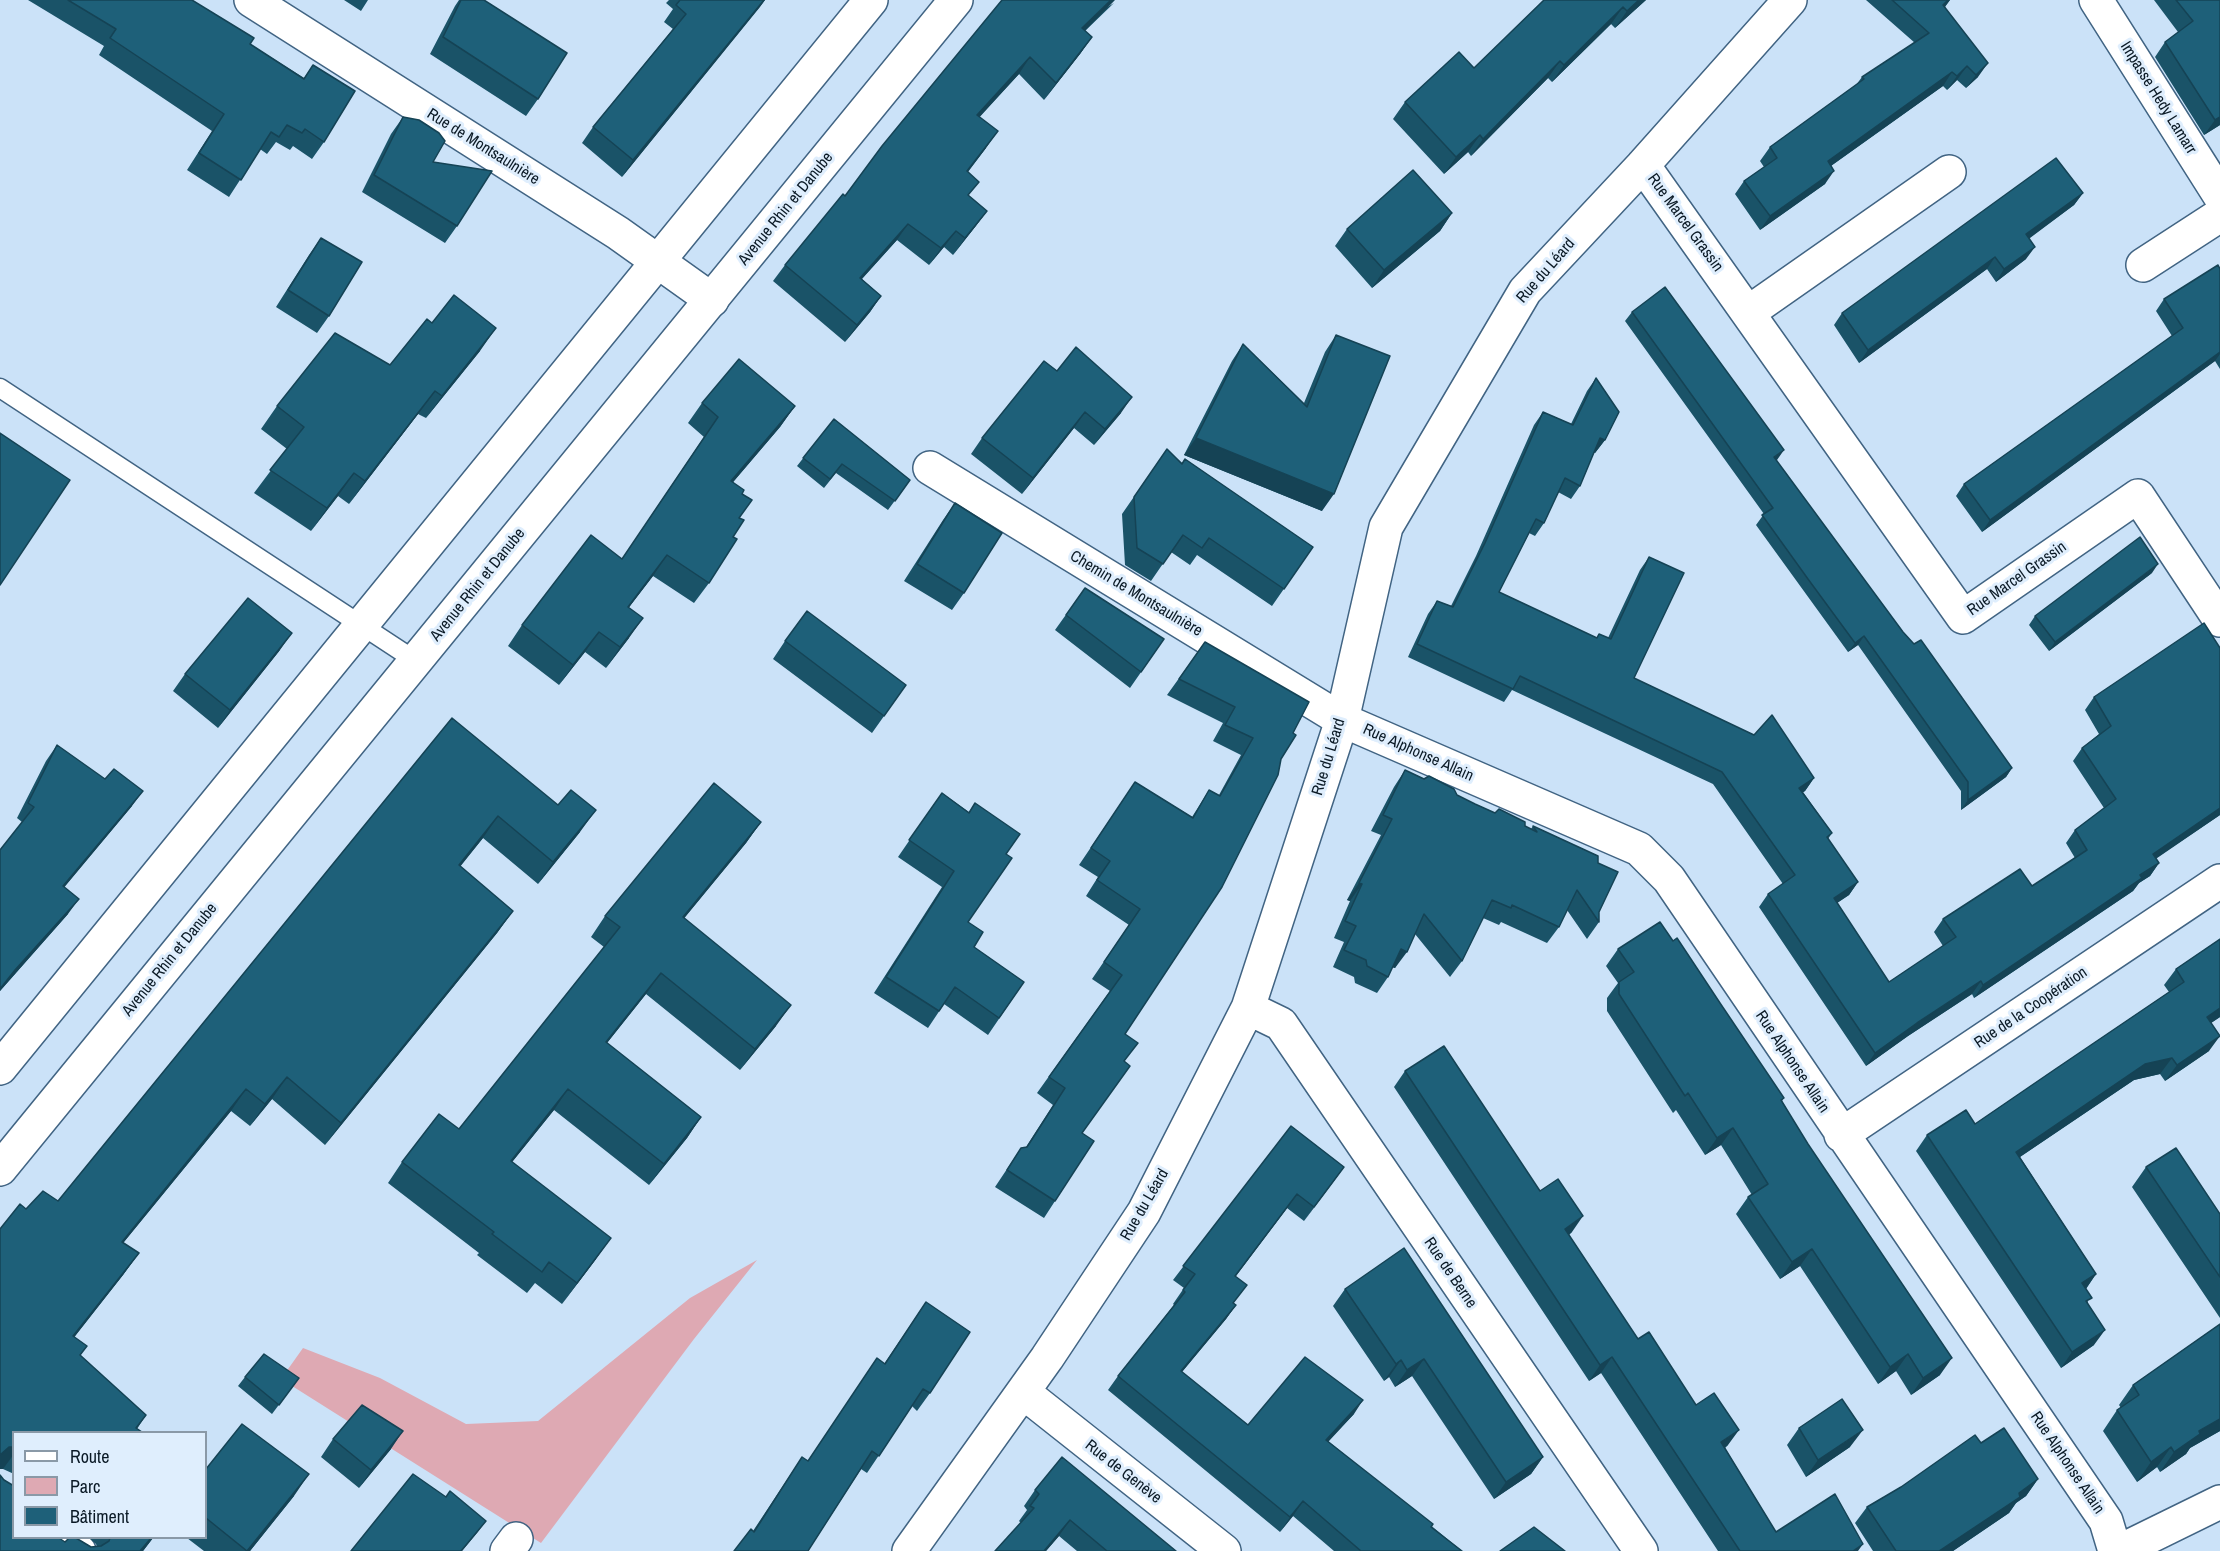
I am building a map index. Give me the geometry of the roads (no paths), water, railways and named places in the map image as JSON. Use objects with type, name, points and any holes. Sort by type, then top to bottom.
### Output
[{"type":"street","name":"Rue de Montsaulnière","points":[[251,0],[658,261],[712,300]]},
{"type":"street","points":[[0,1068],[871,0]]},
{"type":"street","name":"Avenue Rhin et Danube","points":[[0,1169],[956,0]]},
{"type":"street","name":"Rue du Léard","points":[[909,1551],[1023,1392],[1144,1212],[1248,1008],[1342,720],[1386,527],[1525,291],[1790,0]]},
{"type":"street","name":"Impasse Hedy Lamarr","points":[[2096,0],[2220,196]]},
{"type":"street","name":"Rue Marcel Grassin","points":[[1642,165],[1749,312],[1963,617],[2138,496],[2220,620]]},
{"type":"street","points":[[1749,312],[1949,172]]},
{"type":"street","points":[[2144,265],[2220,215]]},
{"type":"street","name":"Chemin de Montsaulnière","points":[[930,468],[1342,720]]},
{"type":"street","name":"Rue Alphonse Allain","points":[[1342,720],[1639,849],[1669,879],[1841,1135],[2106,1521],[2115,1551]]},
{"type":"street","name":"Rue de la Coopération","points":[[1841,1135],[2220,881]]},
{"type":"street","name":"Rue de Berne","points":[[1248,1008],[1281,1024],[1641,1551]]},
{"type":"street","name":"Rue de Genève","points":[[1023,1392],[1224,1551]]},
{"type":"street","points":[[2120,1551],[2220,1502]]},
{"type":"street","points":[[63,1539],[78,1551]]},
{"type":"lane","points":[[0,388],[362,624],[416,662]]}]
